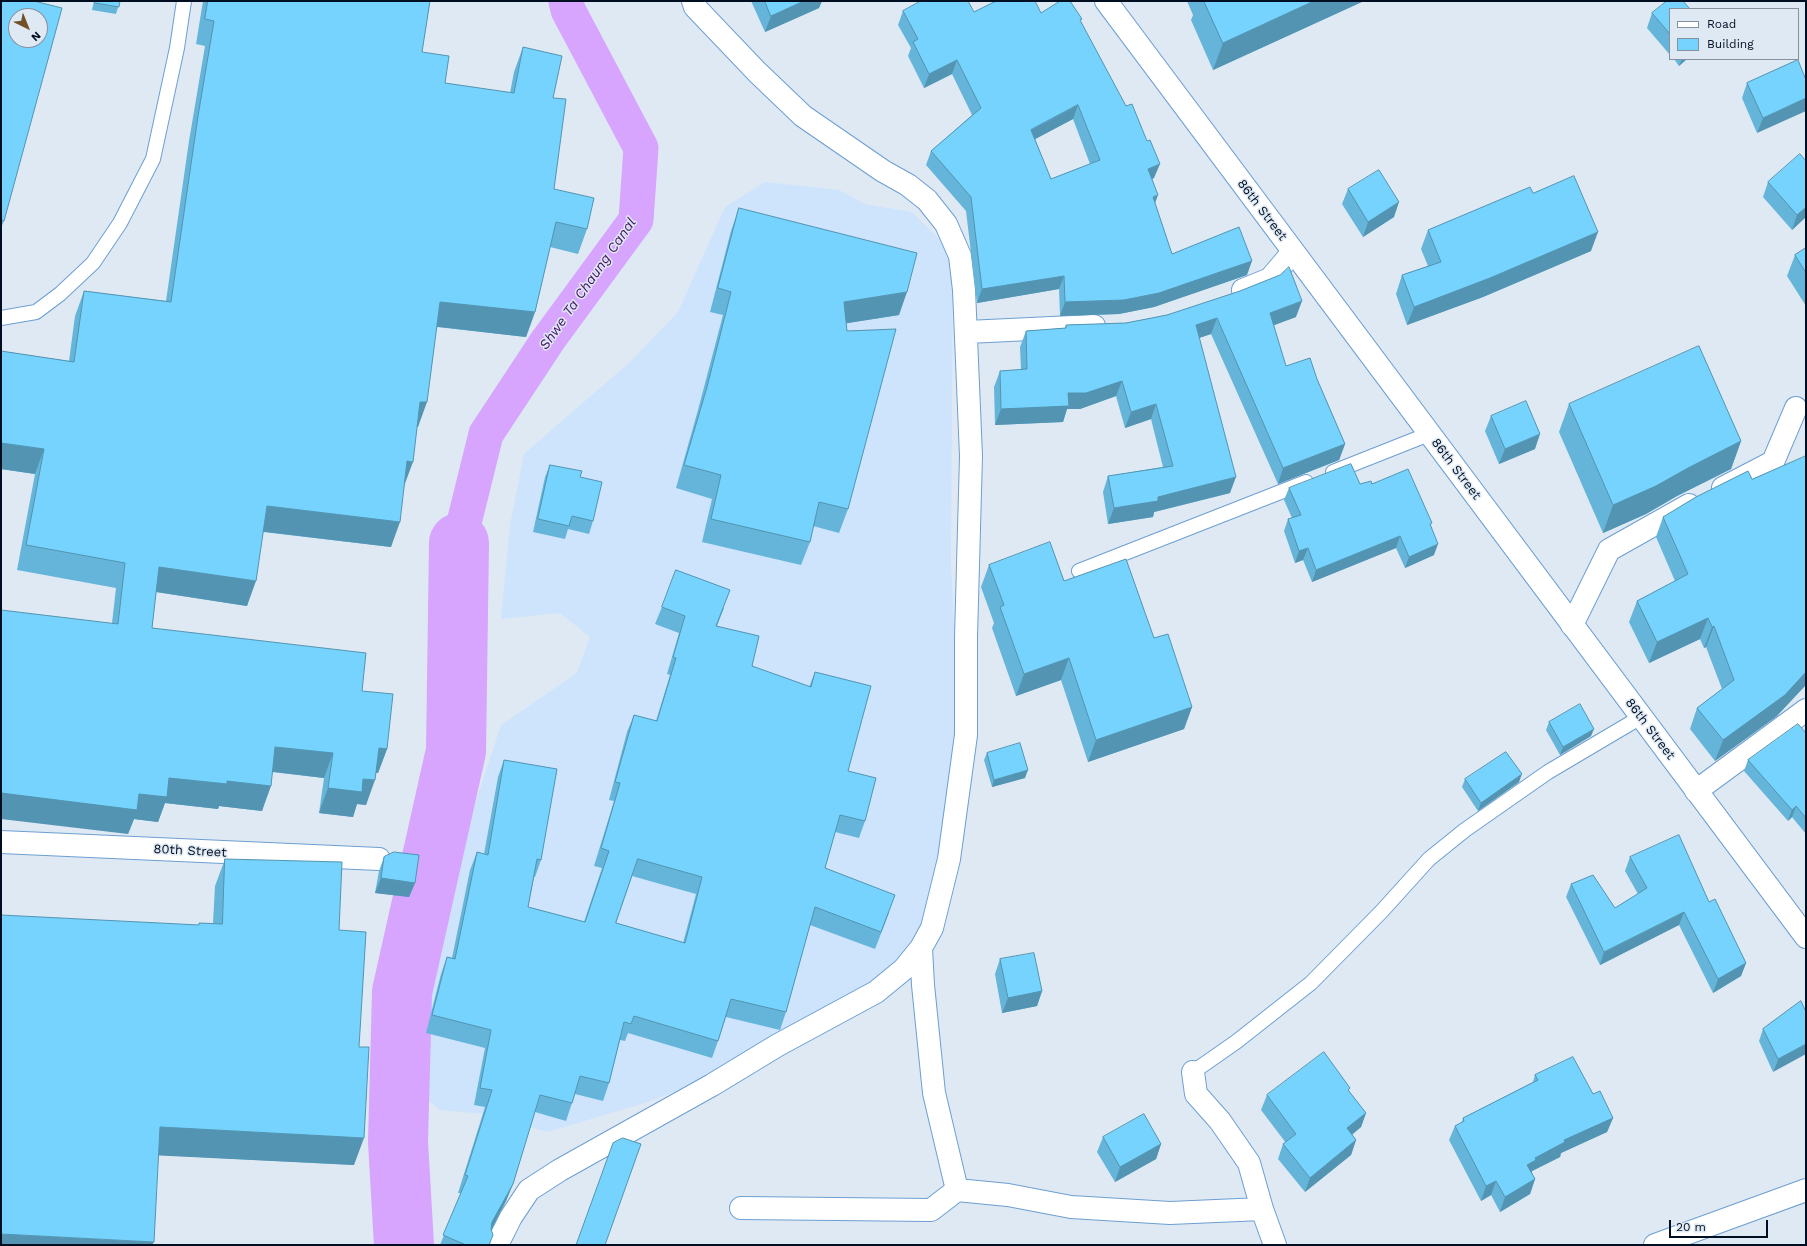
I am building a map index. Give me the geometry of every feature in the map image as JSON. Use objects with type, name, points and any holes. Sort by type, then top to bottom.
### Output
[{"type":"street","points":[[497,1245],[510,1217],[529,1190],[560,1170],[712,1085],[778,1045],[876,992],[904,969],[921,948],[932,928],[950,859],[966,735],[966,638],[971,456],[967,332],[960,256],[946,224],[927,200],[908,185],[883,171],[803,116],[757,72],[695,7],[693,1]]},
{"type":"street","name":"86th Street","points":[[1106,1],[1806,937]]},
{"type":"street","points":[[1222,297],[1270,279],[1293,252]]},
{"type":"street","points":[[967,332],[1114,326]]},
{"type":"street","points":[[1572,625],[1609,550],[1683,507],[1773,462],[1796,408]]},
{"type":"street","points":[[1696,791],[1806,710]]},
{"type":"street","name":"80th Street","points":[[1,842],[379,859]]},
{"type":"street","points":[[921,948],[923,985],[934,1093],[957,1190]]},
{"type":"street","points":[[1193,1072],[1196,1094],[1220,1121],[1249,1163],[1262,1209],[1275,1245]]},
{"type":"street","points":[[742,1208],[931,1210],[957,1190],[1008,1195],[1071,1207],[1170,1213],[1262,1209]]},
{"type":"street","points":[[1655,1245],[1806,1190]]},
{"type":"lane","points":[[1,318],[36,312],[60,294],[93,263],[120,223],[153,159],[177,48],[184,1]]},
{"type":"lane","points":[[1079,571],[1429,434]]},
{"type":"lane","points":[[1193,1072],[1236,1042],[1311,984],[1382,911],[1429,859],[1465,830],[1548,772],[1641,717]]},
{"type":"shaded area","points":[[765,182],[839,190],[865,204],[912,212],[953,253],[951,563],[959,739],[949,848],[911,960],[762,1056],[651,1101],[548,1132],[483,1114],[440,1110],[406,1082],[472,813],[501,725],[577,673],[590,637],[560,613],[501,619],[510,525],[524,454],[630,362],[678,312],[725,207]]},
{"type":"building","points":[[1,1],[34,1],[62,8],[4,221],[1,220]]},
{"type":"building","points":[[95,1],[120,1],[119,7],[95,3]]},
{"type":"building","points":[[208,1],[430,1],[422,52],[449,56],[445,83],[514,93],[523,47],[562,56],[553,98],[566,99],[554,189],[594,198],[587,229],[556,222],[535,312],[440,302],[427,402],[420,402],[413,462],[407,461],[400,522],[267,506],[256,581],[159,567],[152,628],[366,653],[362,691],[393,694],[387,749],[379,748],[375,780],[363,779],[362,792],[328,788],[333,753],[275,747],[271,786],[227,781],[227,784],[169,778],[167,797],[139,794],[137,810],[1,793],[1,610],[118,624],[125,563],[26,545],[44,449],[1,443],[1,351],[74,362],[84,291],[171,302],[198,116],[214,21],[205,19]]},
{"type":"building","points":[[765,1],[804,1],[771,16]]},
{"type":"building","points":[[921,1],[968,1],[974,12],[996,1],[1035,1],[1041,13],[1060,1],[1070,1],[1082,19],[1080,20],[1126,106],[1132,104],[1147,141],[1150,140],[1160,164],[1148,169],[1158,195],[1153,197],[1172,254],[1239,227],[1252,261],[1159,293],[1124,300],[1065,302],[1064,276],[982,289],[971,197],[931,151],[981,108],[957,60],[929,74],[913,42],[918,39],[903,11]],"holes":[[[1078,105],[1100,160],[1051,179],[1031,130]]]},
{"type":"building","points":[[1204,1],[1314,1],[1223,43]]},
{"type":"building","points":[[1667,1],[1683,1],[1689,8],[1669,8],[1669,33],[1652,13]]},
{"type":"building","points":[[1798,60],[1806,80],[1806,98],[1763,118],[1747,83]]},
{"type":"building","points":[[1800,154],[1806,161],[1806,207],[1797,215],[1768,182]]},
{"type":"building","points":[[1379,170],[1399,202],[1368,222],[1348,189]]},
{"type":"building","points":[[1574,176],[1598,232],[1490,278],[1414,307],[1402,275],[1441,262],[1428,230],[1530,187],[1533,193]]},
{"type":"building","points":[[739,208],[917,253],[907,292],[844,302],[847,331],[896,329],[848,509],[819,502],[810,542],[711,519],[721,475],[684,465],[707,387],[731,292],[718,288]]},
{"type":"building","points":[[1806,248],[1806,273],[1795,255]]},
{"type":"building","points":[[1289,267],[1302,301],[1270,313],[1286,366],[1310,358],[1317,379],[1345,444],[1283,468],[1217,318],[1196,325],[1236,477],[1158,497],[1158,501],[1114,508],[1108,476],[1173,466],[1156,404],[1131,412],[1122,381],[1086,393],[1068,393],[1069,406],[1001,409],[1000,371],[1027,369],[1026,331],[1066,328],[1066,325],[1126,323],[1167,315],[1240,291],[1280,275]]},
{"type":"building","points":[[1699,346],[1741,441],[1656,486],[1613,505],[1569,404]]},
{"type":"building","points":[[1526,401],[1540,434],[1505,449],[1491,416]]},
{"type":"building","points":[[1806,456],[1806,672],[1785,695],[1723,740],[1697,708],[1734,680],[1714,626],[1712,627],[1708,618],[1657,642],[1637,601],[1688,574],[1663,517],[1696,497],[1748,471],[1752,479]]},
{"type":"building","points":[[1351,464],[1360,484],[1371,481],[1372,484],[1408,469],[1432,523],[1430,524],[1438,544],[1409,557],[1400,536],[1316,570],[1308,548],[1299,551],[1288,519],[1301,515],[1289,488]]},
{"type":"building","points":[[550,465],[582,471],[580,477],[602,482],[593,521],[572,516],[569,526],[538,519]]},
{"type":"building","points":[[1050,542],[1064,581],[1126,559],[1154,638],[1168,634],[1192,707],[1096,740],[1069,658],[1024,674],[1000,607],[1004,605],[989,565]]},
{"type":"building","points":[[676,570],[730,590],[716,626],[759,636],[752,666],[811,687],[815,672],[871,686],[848,771],[876,778],[865,821],[840,815],[825,868],[895,895],[881,932],[815,907],[786,1012],[731,999],[718,1041],[634,1016],[631,1024],[624,1022],[609,1083],[580,1076],[572,1103],[540,1095],[513,1184],[492,1222],[491,1229],[493,1235],[489,1245],[466,1245],[443,1235],[468,1176],[465,1175],[492,1090],[480,1088],[491,1030],[432,1015],[447,957],[455,959],[477,852],[488,855],[504,760],[557,769],[541,860],[537,859],[528,907],[585,922],[609,851],[601,848],[620,783],[615,782],[634,715],[657,721],[676,658],[673,657],[685,616],[662,607]],"holes":[[[638,859],[702,877],[685,943],[616,923]]]},
{"type":"building","points":[[1580,704],[1594,729],[1563,747],[1549,722]]},
{"type":"building","points":[[1798,724],[1806,733],[1806,818],[1796,806],[1792,810],[1748,760]]},
{"type":"building","points":[[1020,743],[1028,770],[994,780],[987,753]]},
{"type":"building","points":[[1506,752],[1522,774],[1481,803],[1465,779]]},
{"type":"building","points":[[1679,835],[1709,902],[1715,899],[1746,963],[1718,979],[1684,912],[1604,952],[1571,884],[1593,875],[1615,908],[1647,888],[1630,857]]},
{"type":"building","points":[[394,852],[419,855],[415,883],[381,878],[384,857]]},
{"type":"building","points":[[225,859],[342,862],[339,930],[366,932],[359,1047],[369,1047],[364,1138],[160,1127],[154,1242],[1,1234],[1,915],[199,925],[199,923],[222,924]]},
{"type":"building","points":[[1034,953],[1042,991],[1008,998],[1000,959]]},
{"type":"building","points":[[1801,1001],[1806,1012],[1806,1044],[1778,1059],[1763,1029]]},
{"type":"building","points":[[1324,1052],[1350,1088],[1348,1090],[1366,1113],[1347,1128],[1356,1140],[1310,1178],[1283,1144],[1296,1134],[1267,1095]]},
{"type":"building","points":[[1573,1057],[1593,1094],[1600,1091],[1613,1118],[1564,1140],[1565,1142],[1535,1158],[1536,1160],[1527,1165],[1535,1179],[1505,1197],[1496,1181],[1486,1186],[1455,1126],[1464,1121],[1463,1118],[1538,1080],[1535,1075]]},
{"type":"building","points":[[1144,1114],[1161,1144],[1120,1167],[1103,1137]]},
{"type":"building","points":[[623,1138],[641,1144],[605,1245],[576,1245],[613,1143]]},
{"type":"waterway","name":"Shwe Ta Chaung Canal","points":[[459,543],[486,434],[548,340],[636,220],[641,148],[568,10],[566,1]]},
{"type":"waterway","points":[[404,1245],[398,1142],[402,992],[456,751],[459,543]]}]
